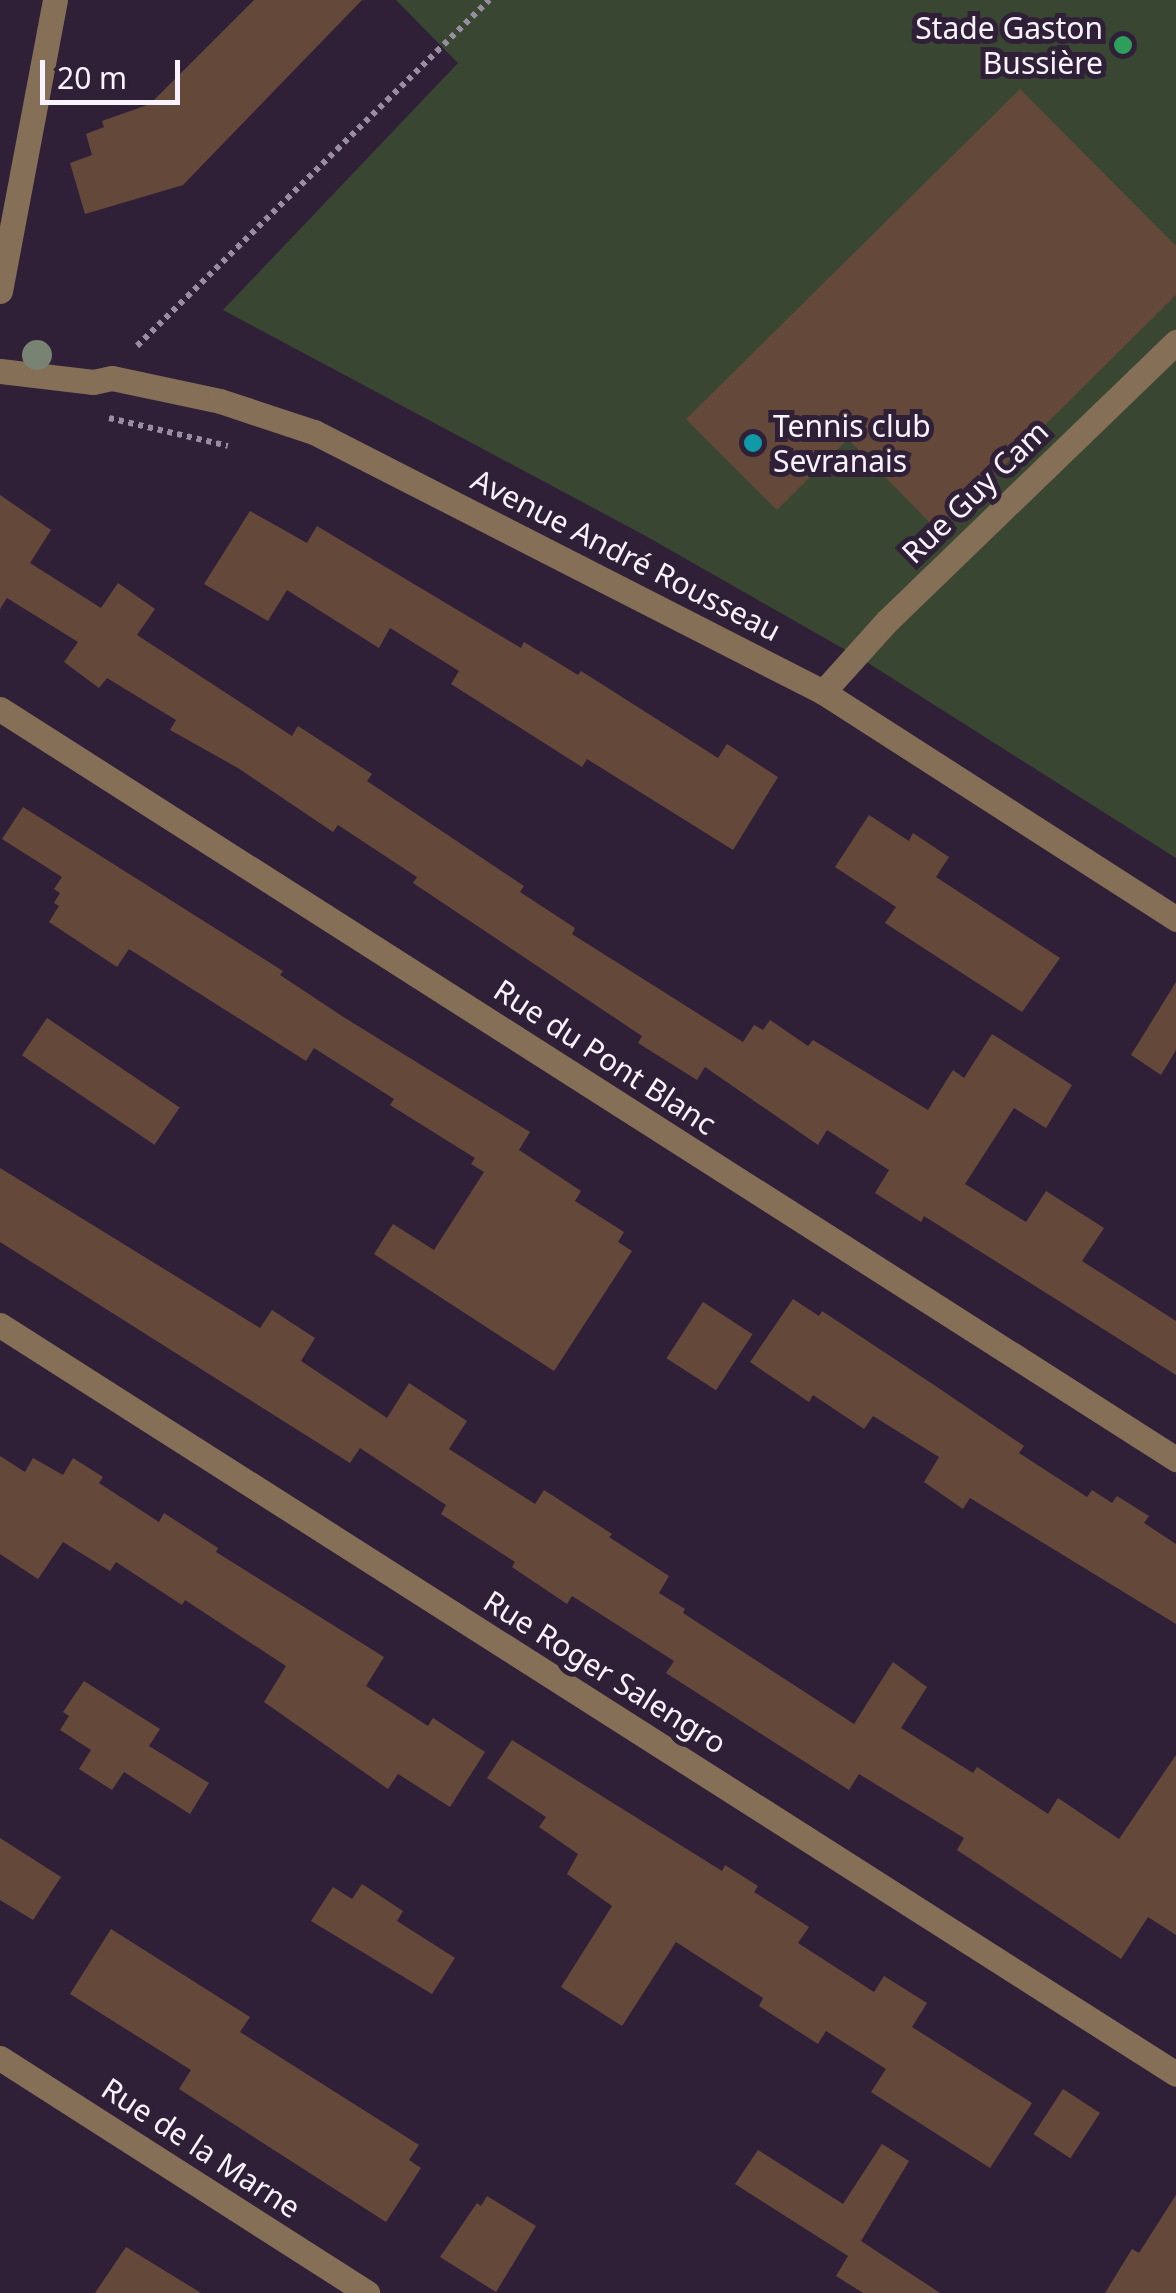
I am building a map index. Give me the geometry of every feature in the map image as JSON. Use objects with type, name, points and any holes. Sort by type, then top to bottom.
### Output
[{"type":"street","points":[[0,292],[56,0]]},
{"type":"street","name":"Rue Guy Cam","points":[[823,692],[887,621],[1176,342]]},
{"type":"street","name":"Avenue André Rousseau","points":[[0,371],[94,382],[112,378],[220,401],[314,432],[823,692],[1176,918]]},
{"type":"street","name":"Rue du Pont Blanc","points":[[0,709],[1176,1459]]},
{"type":"street","name":"Rue Roger Salengro","points":[[0,1325],[1176,2074]]},
{"type":"street","name":"Rue de la Marne","points":[[0,2058],[367,2293]]},
{"type":"path","points":[[126,350],[188,298],[489,0]]},
{"type":"path","points":[[94,382],[101,414],[231,447]]},
{"type":"green space","points":[[396,0],[1176,0],[1176,858],[865,661],[644,535],[223,310],[458,63]]},
{"type":"building","points":[[254,0],[362,0],[183,185],[85,214],[70,163],[92,155],[86,134],[104,127],[102,121],[150,104]]},
{"type":"building","points":[[1020,89],[1176,246],[1176,295],[938,531],[848,439],[777,510],[686,419]]},
{"type":"building","points":[[0,495],[51,530],[30,563],[101,608],[118,583],[155,609],[137,635],[292,736],[298,726],[372,774],[367,781],[524,886],[520,892],[575,928],[572,934],[743,1042],[754,1025],[763,1030],[770,1020],[808,1046],[813,1040],[928,1110],[953,1070],[964,1078],[992,1034],[1072,1085],[1046,1128],[1014,1108],[965,1184],[1026,1222],[1046,1191],[1104,1228],[1082,1261],[1176,1321],[1176,1375],[924,1216],[921,1222],[875,1193],[889,1170],[827,1130],[818,1145],[705,1067],[697,1080],[638,1043],[642,1036],[413,883],[417,877],[338,825],[333,832],[238,768],[170,730],[176,720],[107,678],[99,688],[64,662],[78,642],[7,598],[0,609]]},
{"type":"building","points":[[250,511],[307,543],[317,526],[521,648],[524,642],[578,675],[581,671],[718,758],[727,744],[778,777],[733,850],[587,759],[582,767],[451,684],[459,671],[390,628],[379,648],[287,590],[268,621],[204,584]]},
{"type":"building","points":[[23,807],[283,971],[280,975],[345,1018],[530,1132],[519,1150],[581,1191],[575,1201],[624,1232],[618,1242],[632,1251],[554,1371],[374,1254],[393,1224],[434,1250],[484,1172],[471,1164],[475,1158],[390,1105],[394,1099],[314,1048],[306,1061],[129,949],[117,967],[49,922],[59,906],[54,903],[60,893],[54,889],[62,877],[2,839]]},
{"type":"building","points":[[869,815],[909,841],[913,833],[949,857],[936,877],[1060,958],[1022,1012],[885,923],[896,907],[835,867]]},
{"type":"building","points":[[1176,982],[1176,1050],[1161,1075],[1131,1055]]},
{"type":"building","points":[[47,1018],[180,1107],[154,1145],[22,1055]]},
{"type":"building","points":[[0,1168],[260,1328],[272,1310],[315,1338],[301,1361],[387,1418],[409,1383],[467,1421],[449,1449],[535,1504],[544,1490],[612,1534],[609,1537],[669,1576],[659,1593],[685,1609],[683,1613],[854,1724],[893,1662],[927,1687],[901,1728],[973,1773],[977,1767],[1048,1814],[1058,1798],[1119,1839],[1176,1755],[1176,1935],[1148,1917],[1121,1959],[957,1850],[964,1838],[859,1774],[849,1790],[666,1673],[674,1661],[572,1596],[567,1604],[512,1567],[515,1562],[441,1514],[446,1505],[360,1448],[350,1463],[0,1242]]},
{"type":"building","points":[[793,1299],[819,1316],[822,1311],[937,1387],[1024,1446],[1019,1453],[1087,1497],[1092,1490],[1112,1503],[1117,1496],[1149,1516],[1144,1523],[1176,1544],[1176,1624],[970,1498],[963,1509],[924,1482],[939,1457],[873,1416],[864,1429],[813,1395],[809,1402],[750,1362]]},
{"type":"building","points":[[703,1302],[752,1334],[716,1390],[667,1358]]},
{"type":"building","points":[[0,1456],[25,1472],[33,1458],[63,1475],[73,1458],[103,1477],[99,1483],[159,1522],[164,1513],[218,1548],[216,1552],[384,1657],[366,1686],[428,1726],[433,1718],[485,1752],[450,1807],[398,1774],[388,1789],[264,1702],[286,1666],[185,1600],[182,1605],[116,1562],[110,1571],[63,1542],[38,1579],[0,1554]]},
{"type":"building","points":[[84,1681],[160,1729],[149,1746],[209,1783],[190,1814],[124,1772],[112,1790],[79,1769],[91,1750],[60,1730],[69,1716],[63,1712]]},
{"type":"building","points":[[512,1740],[722,1871],[725,1865],[758,1886],[754,1892],[809,1927],[798,1943],[874,1992],[884,1976],[927,2003],[912,2027],[1032,2103],[990,2168],[871,2092],[886,2069],[826,2031],[818,2044],[759,2006],[763,1998],[676,1942],[622,2026],[561,1987],[612,1906],[567,1874],[578,1854],[539,1827],[546,1817],[487,1778]]},
{"type":"building","points":[[0,1838],[61,1877],[33,1920],[0,1900]]},
{"type":"building","points":[[362,1884],[403,1911],[397,1921],[455,1958],[432,1994],[311,1921],[333,1887],[352,1899]]},
{"type":"building","points":[[111,1929],[250,2017],[240,2032],[419,2145],[409,2160],[421,2168],[386,2222],[179,2089],[191,2070],[70,1994]]},
{"type":"building","points":[[1063,2089],[1100,2113],[1070,2158],[1034,2134]]},
{"type":"building","points":[[882,2144],[909,2161],[861,2241],[940,2293],[863,2293],[836,2276],[848,2256],[735,2184],[758,2150],[843,2204]]},
{"type":"building","points":[[1176,2195],[1176,2293],[1105,2293],[1132,2249],[1139,2253]]},
{"type":"building","points":[[487,2196],[536,2226],[496,2292],[440,2257],[477,2203],[481,2206]]},
{"type":"building","points":[[126,2247],[201,2293],[95,2293]]},
{"type":"place","name":"Stade Gaston Bussière","points":[[1123,45]]},
{"type":"place","name":"Tennis club Sevranais","points":[[753,443]]}]
